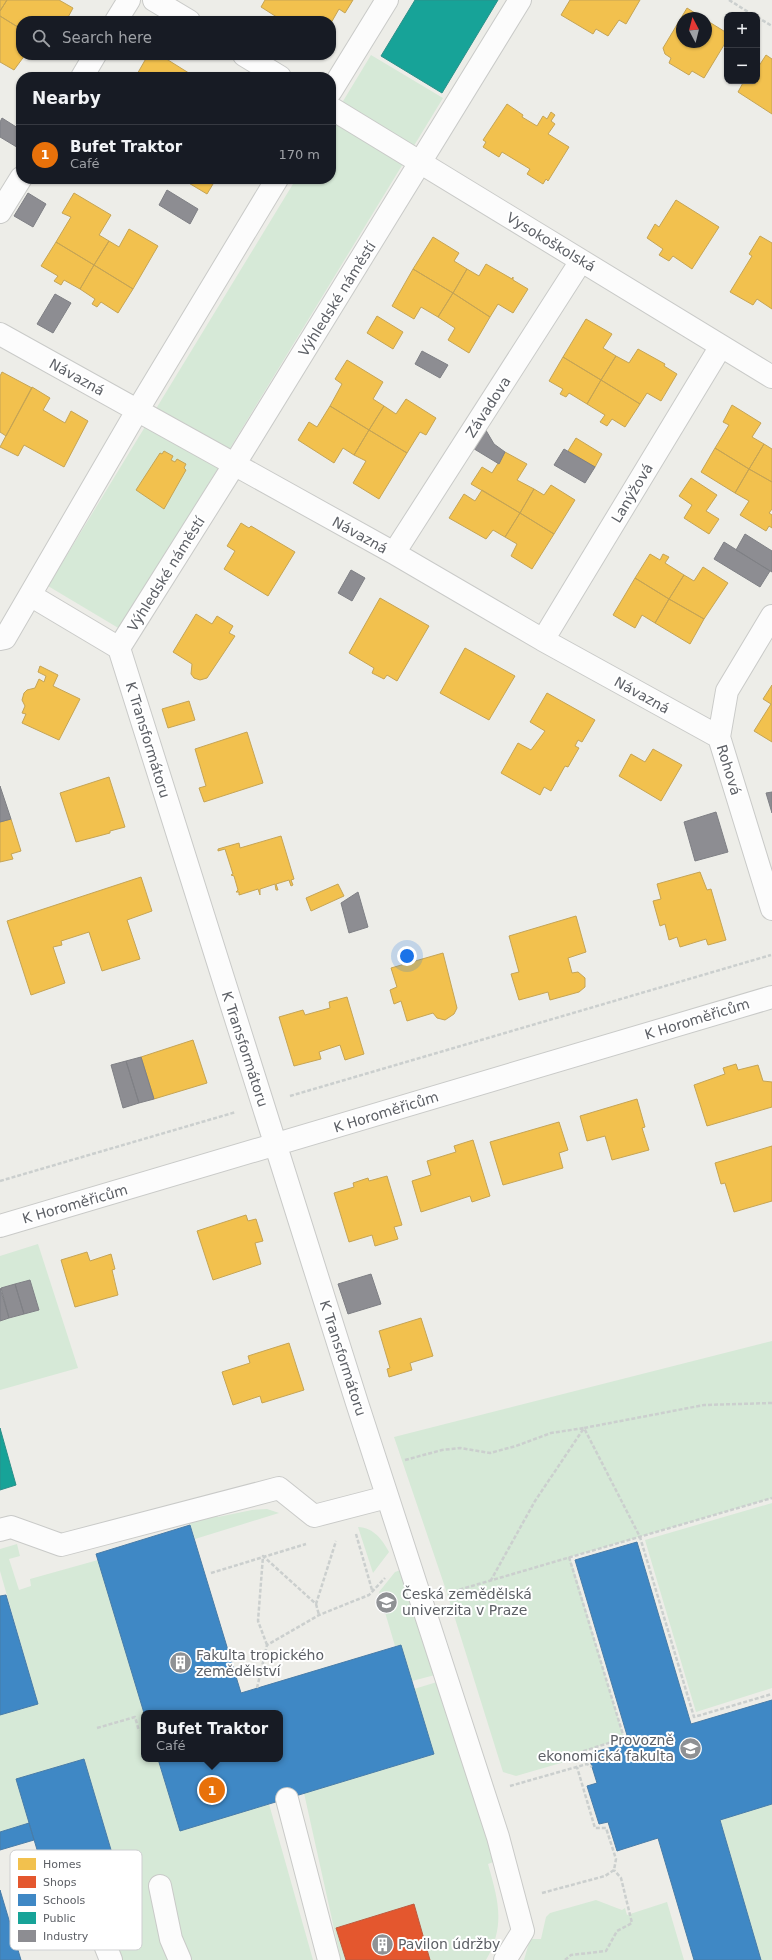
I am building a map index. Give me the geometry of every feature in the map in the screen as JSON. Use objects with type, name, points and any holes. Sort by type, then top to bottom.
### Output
[{"type":"street","points":[[119,16],[129,0]]},
{"type":"street","points":[[154,0],[181,16]]},
{"type":"street","points":[[336,83],[387,0]]},
{"type":"street","name":"Výhledské náměstí","points":[[119,648],[234,466],[520,0]]},
{"type":"street","points":[[85,72],[92,60]]},
{"type":"street","points":[[252,60],[272,72]]},
{"type":"street","name":"Vysokoškolská","points":[[336,111],[772,377]]},
{"type":"street","points":[[0,212],[17,184]]},
{"type":"street","points":[[0,639],[5,638],[137,411],[274,184]]},
{"type":"street","name":"Závadova","points":[[394,553],[581,261]]},
{"type":"street","name":"Návazná","points":[[0,334],[234,466],[394,553],[543,640],[719,737]]},
{"type":"street","name":"Lanýžová","points":[[543,640],[722,346]]},
{"type":"street","points":[[30,595],[119,648]]},
{"type":"street","name":"Rohová","points":[[772,616],[727,691],[719,737],[772,909]]},
{"type":"street","name":"K Transformátoru","points":[[119,648],[387,1497],[498,1837],[523,1930],[505,1960]]},
{"type":"street","name":"K Horoměřicům","points":[[0,1226],[772,997]]},
{"type":"street","points":[[0,1530],[12,1527],[61,1544],[280,1488],[314,1516],[387,1497]]},
{"type":"street","points":[[287,1799],[329,1960]]},
{"type":"street","points":[[160,1886],[171,1939],[180,1960]]},
{"type":"street","points":[[107,1950],[111,1960]]},
{"type":"path","points":[[729,0],[749,12]]},
{"type":"path","points":[[760,19],[772,26]]},
{"type":"path","points":[[288,1096],[771,955]]},
{"type":"path","points":[[0,1181],[263,1104]]},
{"type":"path","points":[[402,1461],[442,1450],[460,1448],[490,1453],[516,1446],[551,1433],[704,1405],[772,1403]]},
{"type":"path","points":[[584,1428],[640,1537],[694,1717],[772,1694]]},
{"type":"path","points":[[491,1580],[535,1501],[584,1428]]},
{"type":"path","points":[[447,1594],[772,1498]]},
{"type":"path","points":[[355,1530],[372,1591]]},
{"type":"path","points":[[316,1604],[338,1534]]},
{"type":"path","points":[[211,1573],[313,1542]]},
{"type":"path","points":[[263,1556],[316,1604],[319,1615]]},
{"type":"path","points":[[257,1688],[267,1644],[258,1621],[263,1556]]},
{"type":"path","points":[[267,1644],[319,1615],[369,1595],[407,1556]]},
{"type":"path","points":[[569,1557],[624,1738],[584,1751],[587,1764]]},
{"type":"path","points":[[97,1728],[135,1717],[139,1731]]},
{"type":"path","points":[[539,1894],[605,1876],[614,1870],[616,1859],[606,1828],[596,1828],[577,1767]]},
{"type":"path","points":[[565,1960],[571,1955],[606,1951],[617,1931],[632,1923],[621,1878],[614,1870]]},
{"type":"green space","points":[[371,55],[443,98],[120,629],[48,586],[293,184],[336,184],[336,113]]},
{"type":"green space","points":[[38,1244],[78,1368],[0,1390],[0,1321],[39,1310],[30,1280],[0,1288],[0,1256]]},
{"type":"green space","points":[[772,1341],[772,1498],[570,1557],[624,1738],[584,1751],[585,1756],[516,1776],[503,1772],[447,1593],[394,1437]]},
{"type":"green space","points":[[772,1503],[772,1688],[696,1712],[645,1540]]},
{"type":"green space","points":[[267,1509],[279,1513],[195,1539],[189,1521],[216,1514],[218,1517],[252,1510]]},
{"type":"green space","points":[[358,1527],[369,1530],[377,1535],[389,1552],[373,1573]]},
{"type":"green space","points":[[17,1544],[20,1556],[9,1559],[19,1590],[31,1586],[30,1579],[98,1560],[143,1710],[141,1710],[141,1762],[159,1762],[180,1830],[269,1804],[313,1960],[111,1960],[110,1950],[142,1950],[142,1850],[111,1850],[84,1759],[16,1779],[29,1823],[0,1832],[0,1715],[38,1704],[0,1571],[0,1549]]},
{"type":"green space","points":[[401,1570],[435,1675],[412,1681],[401,1645],[395,1646],[379,1592],[395,1572]]},
{"type":"green space","points":[[437,1682],[496,1861],[488,1864],[495,1889],[498,1912],[498,1924],[492,1947],[486,1960],[430,1960],[414,1904],[336,1928],[346,1960],[341,1960],[304,1793],[434,1754],[414,1689]]},
{"type":"green space","points":[[772,1804],[772,1960],[761,1960],[720,1820]]},
{"type":"green space","points":[[596,1900],[622,1910],[625,1908],[627,1915],[667,1902],[684,1960],[524,1960],[530,1939],[541,1939],[546,1917],[550,1913]]},
{"type":"building: Homes","points":[[0,0],[7,0],[0,11]]},
{"type":"building: Homes","points":[[7,0],[59,0],[73,8],[69,16],[16,16],[16,26],[0,16],[0,11]]},
{"type":"building: Homes","points":[[265,0],[353,0],[345,13],[339,9],[335,16],[275,16],[261,7]]},
{"type":"building: Homes","points":[[570,0],[640,0],[626,24],[619,20],[608,36],[596,29],[593,34],[561,15]]},
{"type":"building: Homes","points":[[687,8],[693,12],[685,12]]},
{"type":"building: Homes","points":[[0,16],[16,26],[16,60],[21,60],[14,70],[0,62]]},
{"type":"building: Homes","points":[[712,24],[724,31],[724,45],[704,78],[692,71],[689,75],[669,63],[671,58],[665,54],[663,48],[676,26],[676,48],[712,48]]},
{"type":"building: Homes","points":[[766,55],[772,59],[772,114],[738,92],[742,84],[760,84],[760,64]]},
{"type":"building: Homes","points":[[145,60],[168,60],[187,72],[138,72]]},
{"type":"building: Homes","points":[[507,104],[523,115],[522,117],[537,126],[543,116],[547,119],[551,112],[555,115],[551,121],[555,124],[548,134],[569,147],[548,181],[546,179],[543,184],[527,174],[530,169],[502,152],[499,157],[483,147],[486,142],[483,140]]},
{"type":"building: Homes","points":[[190,184],[213,184],[207,194]]},
{"type":"building: Homes","points":[[74,193],[111,215],[99,235],[109,241],[94,265],[56,242],[71,217],[62,213]]},
{"type":"building: Homes","points":[[676,200],[719,227],[692,269],[673,256],[669,261],[659,255],[663,249],[647,238],[655,224],[659,227]]},
{"type":"building: Homes","points":[[129,229],[158,246],[133,289],[94,265],[109,241],[119,247]]},
{"type":"building: Homes","points":[[760,236],[772,243],[772,309],[757,299],[753,305],[730,292],[752,256],[749,254]]},
{"type":"building: Homes","points":[[433,237],[459,253],[454,261],[467,269],[453,293],[413,269]]},
{"type":"building: Homes","points":[[56,242],[94,265],[80,289],[64,280],[61,285],[54,281],[58,276],[41,266]]},
{"type":"building: Homes","points":[[486,264],[512,279],[513,277],[513,280],[528,289],[513,313],[498,304],[490,317],[453,293],[467,269],[479,276]]},
{"type":"building: Homes","points":[[94,265],[133,289],[118,313],[101,302],[97,307],[92,304],[95,299],[80,289]]},
{"type":"building: Homes","points":[[413,269],[453,293],[438,317],[421,307],[414,319],[392,306]]},
{"type":"building: Homes","points":[[453,293],[490,317],[469,353],[448,340],[455,328],[438,317]]},
{"type":"building: Homes","points":[[377,316],[403,332],[393,349],[367,333]]},
{"type":"building: Homes","points":[[586,319],[612,334],[603,348],[616,356],[601,380],[563,357]]},
{"type":"building: Homes","points":[[638,349],[665,364],[664,366],[677,374],[661,401],[647,393],[640,404],[601,380],[616,356],[629,363]]},
{"type":"building: Homes","points":[[563,357],[601,380],[587,404],[569,393],[566,397],[560,394],[563,389],[549,381]]},
{"type":"building: Homes","points":[[347,360],[383,382],[373,399],[384,406],[369,430],[330,406],[342,384],[335,379]]},
{"type":"building: Homes","points":[[2,372],[32,388],[6,436],[0,432],[0,376]]},
{"type":"building: Homes","points":[[601,380],[640,404],[625,427],[612,419],[607,426],[600,422],[605,415],[587,404]]},
{"type":"building: Homes","points":[[32,387],[50,398],[43,410],[65,423],[71,411],[88,421],[64,467],[24,445],[18,456],[0,447]]},
{"type":"building: Homes","points":[[406,399],[436,418],[426,435],[420,432],[407,453],[369,430],[384,406],[396,414]]},
{"type":"building: Homes","points":[[732,405],[761,423],[752,437],[764,444],[749,469],[715,448],[729,425],[723,422]]},
{"type":"building: Homes","points":[[330,406],[369,430],[354,455],[343,448],[334,463],[298,440],[309,422],[317,427]]},
{"type":"building: Homes","points":[[369,430],[407,453],[379,499],[353,483],[366,461],[354,455]]},
{"type":"building: Homes","points":[[576,438],[602,454],[595,467],[568,451]]},
{"type":"building: Homes","points":[[764,444],[772,449],[772,482],[749,469]]},
{"type":"building: Homes","points":[[715,448],[749,469],[735,493],[701,472]]},
{"type":"building: Homes","points":[[164,451],[173,456],[171,460],[175,462],[177,459],[186,464],[184,468],[186,470],[164,509],[136,490],[160,453],[162,454]]},
{"type":"building: Homes","points":[[505,452],[527,464],[517,480],[534,489],[520,513],[471,484],[482,467],[492,473]]},
{"type":"building: Homes","points":[[749,469],[772,482],[772,509],[769,513],[772,515],[772,528],[769,526],[766,531],[740,515],[749,501],[735,493]]},
{"type":"building: Homes","points":[[691,478],[717,495],[706,511],[719,519],[709,534],[684,518],[692,505],[679,496]]},
{"type":"building: Homes","points":[[551,485],[575,500],[554,534],[520,513],[534,489],[544,495]]},
{"type":"building: Homes","points":[[482,490],[520,513],[505,537],[493,530],[486,539],[449,518],[464,494],[475,501]]},
{"type":"building: Homes","points":[[520,513],[554,534],[532,569],[511,556],[517,544],[505,537]]},
{"type":"building: Homes","points":[[241,523],[249,528],[251,526],[295,552],[268,596],[224,569],[235,551],[227,546]]},
{"type":"building: Homes","points":[[650,554],[660,560],[663,554],[669,557],[665,563],[684,575],[669,599],[635,578]]},
{"type":"building: Homes","points":[[703,567],[728,583],[704,619],[669,599],[684,575],[694,581]]},
{"type":"building: Homes","points":[[635,578],[669,599],[655,623],[642,615],[635,628],[613,615]]},
{"type":"building: Homes","points":[[380,598],[429,626],[397,681],[387,675],[384,679],[372,673],[374,668],[349,653]]},
{"type":"building: Homes","points":[[669,599],[704,619],[690,644],[655,623]]},
{"type":"building: Homes","points":[[196,614],[212,624],[217,616],[233,626],[229,633],[235,636],[207,678],[200,680],[194,678],[191,674],[192,664],[173,652]]},
{"type":"building: Homes","points":[[465,648],[515,676],[489,720],[440,693]]},
{"type":"building: Homes","points":[[40,666],[58,675],[53,686],[80,699],[59,740],[22,723],[26,714],[22,713],[25,706],[22,700],[24,693],[27,690],[35,688],[39,679],[44,682],[46,676],[38,672]]},
{"type":"building: Homes","points":[[772,685],[772,742],[754,731],[771,704],[763,699]]},
{"type":"building: Homes","points":[[547,693],[595,720],[582,742],[578,740],[575,746],[579,748],[568,767],[565,766],[551,791],[544,787],[540,795],[501,773],[518,743],[531,750],[545,731],[530,722]]},
{"type":"building: Homes","points":[[189,701],[195,720],[168,728],[162,709]]},
{"type":"building: Homes","points":[[247,732],[263,783],[204,802],[199,788],[206,786],[195,749]]},
{"type":"building: Homes","points":[[653,749],[682,765],[661,801],[619,776],[631,754],[645,762]]},
{"type":"building: Homes","points":[[109,777],[125,827],[110,831],[110,833],[76,842],[60,793]]},
{"type":"building: Homes","points":[[11,819],[21,851],[11,854],[13,859],[0,862],[0,822]]},
{"type":"building: Homes","points":[[281,836],[294,879],[291,880],[293,885],[291,886],[289,880],[276,884],[278,890],[276,890],[275,884],[260,889],[260,895],[258,889],[239,895],[239,892],[236,892],[238,890],[234,876],[231,875],[233,874],[225,849],[218,851],[218,849],[239,843],[240,848]]},
{"type":"building: Homes","points":[[700,872],[707,890],[711,889],[726,940],[708,945],[706,939],[680,947],[677,937],[669,940],[665,924],[660,926],[653,901],[661,899],[657,884]]},
{"type":"building: Homes","points":[[141,877],[152,911],[127,920],[140,959],[102,971],[89,932],[61,941],[62,945],[53,947],[65,983],[31,995],[7,921]]},
{"type":"building: Homes","points":[[338,884],[344,896],[311,911],[306,898]]},
{"type":"building: Homes","points":[[576,916],[586,952],[568,958],[572,973],[578,972],[585,978],[585,987],[579,992],[550,1000],[548,992],[519,1000],[511,974],[519,972],[509,936]]},
{"type":"building: Homes","points":[[443,953],[457,1008],[454,1014],[445,1020],[437,1018],[433,1013],[407,1021],[401,1001],[394,1004],[390,990],[397,987],[391,968]]},
{"type":"building: Homes","points":[[347,997],[364,1054],[345,1060],[340,1045],[319,1052],[321,1059],[294,1066],[279,1017],[303,1010],[305,1015],[330,1008],[329,1002]]},
{"type":"building: Homes","points":[[193,1040],[207,1083],[154,1099],[141,1057]]},
{"type":"building: Homes","points":[[736,1064],[738,1070],[758,1065],[763,1081],[772,1082],[772,1107],[707,1126],[694,1085],[725,1074],[723,1068]]},
{"type":"building: Homes","points":[[637,1099],[645,1127],[642,1128],[649,1150],[612,1160],[605,1136],[587,1141],[580,1116]]},
{"type":"building: Homes","points":[[559,1122],[568,1150],[559,1153],[563,1168],[503,1185],[490,1142]]},
{"type":"building: Homes","points":[[473,1140],[490,1196],[472,1202],[470,1196],[421,1212],[412,1181],[431,1175],[427,1161],[456,1152],[454,1146]]},
{"type":"building: Homes","points":[[772,1146],[772,1201],[734,1212],[725,1183],[721,1184],[715,1163]]},
{"type":"building: Homes","points":[[387,1176],[402,1225],[394,1227],[398,1239],[375,1246],[372,1235],[349,1242],[334,1193],[354,1187],[353,1183],[368,1178],[369,1181]]},
{"type":"building: Homes","points":[[246,1215],[248,1221],[256,1219],[263,1241],[255,1243],[261,1264],[213,1280],[197,1231]]},
{"type":"building: Homes","points":[[87,1252],[90,1261],[111,1254],[115,1269],[112,1270],[118,1295],[75,1307],[61,1260]]},
{"type":"building: Homes","points":[[421,1318],[433,1356],[410,1363],[412,1370],[389,1377],[387,1369],[390,1368],[379,1331]]},
{"type":"building: Homes","points":[[289,1343],[304,1390],[262,1403],[260,1396],[233,1405],[222,1372],[250,1363],[248,1356]]},
{"type":"building: Shops","name":"Pavilon údržby","points":[[414,1904],[430,1960],[346,1960],[336,1928]]},
{"type":"building: Schools","name":"Fakulta tropického zemědělství","points":[[190,1525],[241,1693],[401,1645],[434,1754],[180,1831],[159,1762],[283,1762],[283,1710],[143,1710],[96,1554]]},
{"type":"building: Schools","name":"Provozně ekonomická fakulta","points":[[637,1542],[691,1724],[772,1700],[772,1804],[720,1820],[761,1960],[694,1960],[658,1838],[617,1851],[608,1822],[599,1824],[587,1786],[597,1783],[588,1754],[629,1742],[575,1560]]},
{"type":"building: Schools","points":[[6,1595],[38,1704],[0,1715],[0,1596]]},
{"type":"building: Schools","points":[[84,1759],[111,1850],[37,1850],[16,1779]]},
{"type":"building: Schools","points":[[29,1823],[34,1840],[0,1850],[0,1832]]},
{"type":"building: Schools","points":[[0,1890],[10,1923],[10,1950],[18,1950],[21,1960],[0,1960]]},
{"type":"building: Public","points":[[415,0],[498,0],[442,93],[381,56]]},
{"type":"building: Public","points":[[0,1428],[16,1485],[0,1490]]},
{"type":"building: Industry","points":[[2,118],[16,127],[16,147],[0,137],[0,122]]},
{"type":"building: Industry","points":[[167,190],[198,209],[190,224],[159,205]]},
{"type":"building: Industry","points":[[28,193],[46,204],[33,227],[14,216]]},
{"type":"building: Industry","points":[[55,294],[71,303],[53,333],[37,324]]},
{"type":"building: Industry","points":[[422,351],[448,365],[440,378],[415,364]]},
{"type":"building: Industry","points":[[484,427],[494,444],[505,452],[499,464],[471,447]]},
{"type":"building: Industry","points":[[564,449],[595,467],[585,483],[554,465]]},
{"type":"building: Industry","points":[[745,534],[772,551],[772,572],[736,550]]},
{"type":"building: Industry","points":[[724,542],[770,571],[760,587],[714,559]]},
{"type":"building: Industry","points":[[351,570],[365,578],[352,601],[338,593]]},
{"type":"building: Industry","points":[[0,786],[11,819],[0,822]]},
{"type":"building: Industry","points":[[772,792],[772,813],[766,793]]},
{"type":"building: Industry","points":[[716,812],[728,852],[695,861],[684,822]]},
{"type":"building: Industry","points":[[358,892],[368,927],[349,933],[341,903]]},
{"type":"building: Industry","points":[[141,1057],[154,1099],[139,1103],[126,1061]]},
{"type":"building: Industry","points":[[126,1061],[139,1103],[123,1108],[111,1065]]},
{"type":"building: Industry","points":[[371,1274],[381,1304],[348,1314],[338,1284]]},
{"type":"building: Industry","points":[[30,1280],[39,1310],[24,1314],[15,1284]]},
{"type":"building: Industry","points":[[15,1284],[24,1314],[9,1318],[1,1288]]},
{"type":"building: Industry","points":[[0,1288],[9,1318],[0,1321]]},
{"type":"place","name":"Česká zemědělská univerzita v Praze","points":[[386,1602]]},
{"type":"place","name":"Fakulta tropického zemědělství","points":[[181,1663]]},
{"type":"place","name":"Provozně ekonomická fakulta","points":[[690,1748]]},
{"type":"place","name":"Bufet Traktor","points":[[212,1790]]},
{"type":"place","name":"Pavilon údržby","points":[[383,1944]]}]
